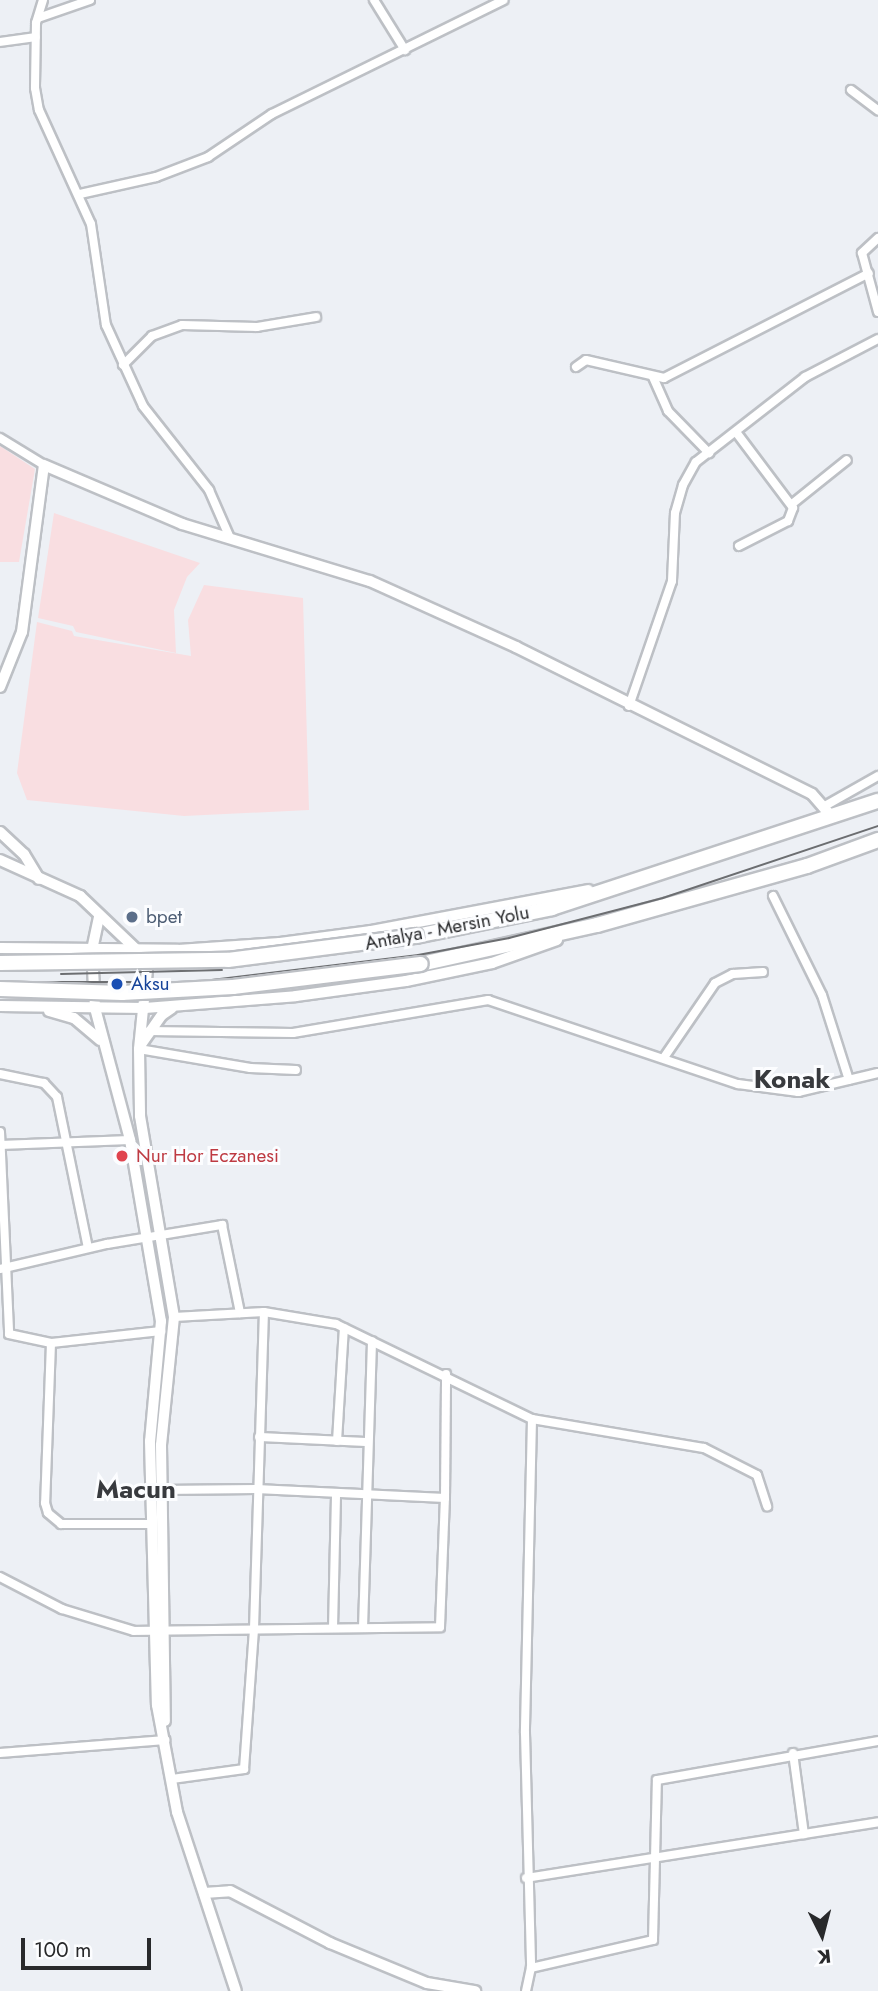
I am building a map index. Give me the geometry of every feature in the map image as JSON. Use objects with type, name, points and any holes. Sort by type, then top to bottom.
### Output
[{"type":"highway","name":"Antalya - Mersin Yolu","points":[[0,963],[228,960],[416,936],[552,908],[686,866],[828,812],[878,801]]},
{"type":"highway","name":"Antalya - Mersin Yolu","points":[[0,989],[109,993],[233,987],[421,964],[597,925],[807,866],[878,840]]},
{"type":"street","points":[[43,0],[36,37],[39,110],[80,194],[91,224],[100,306],[123,365],[144,406],[209,490],[230,538]]},
{"type":"street","points":[[38,18],[90,0]]},
{"type":"street","points":[[374,0],[405,50]]},
{"type":"street","points":[[80,194],[156,177],[208,157],[272,114],[505,0]]},
{"type":"street","points":[[0,42],[36,37]]},
{"type":"street","points":[[851,90],[878,110]]},
{"type":"street","points":[[878,238],[862,253],[878,312]]},
{"type":"street","points":[[576,367],[586,360],[653,376],[685,370],[869,273]]},
{"type":"street","points":[[123,365],[152,336],[182,325],[257,327],[316,317]]},
{"type":"street","points":[[629,706],[671,582],[673,535],[683,485],[709,453],[805,377],[878,339]]},
{"type":"street","points":[[653,376],[668,411],[709,453]]},
{"type":"street","points":[[736,432],[792,504]]},
{"type":"street","points":[[0,438],[44,465],[182,524],[370,581],[516,647],[629,706],[812,794],[828,812],[878,776]]},
{"type":"street","points":[[739,546],[788,521],[792,504],[847,460]]},
{"type":"street","points":[[0,687],[22,632],[44,465]]},
{"type":"street","points":[[0,832],[24,854],[39,879]]},
{"type":"street","points":[[0,860],[80,896],[99,917],[138,951],[147,970],[139,1049],[140,1116],[174,1317],[161,1444],[166,1632],[165,1739]]},
{"type":"street","points":[[0,948],[207,950],[371,931],[567,895],[686,866]]},
{"type":"street","points":[[773,896],[822,995],[849,1080]]},
{"type":"street","points":[[99,917],[92,950],[94,1008],[130,1140],[148,1237],[161,1331],[150,1441],[150,1524],[157,1705],[177,1812],[236,1991]]},
{"type":"street","points":[[0,1006],[145,1008],[406,981],[492,963],[597,925]]},
{"type":"street","points":[[665,1056],[715,983],[733,974],[763,972]]},
{"type":"street","points":[[149,1031],[293,1033],[488,1000],[665,1056],[738,1084],[798,1092],[878,1073]]},
{"type":"street","points":[[33,1006],[74,1018],[92,1029],[103,1043]]},
{"type":"street","points":[[139,1049],[149,1031],[175,1006]]},
{"type":"street","points":[[139,1049],[250,1068],[296,1070]]},
{"type":"street","points":[[0,1074],[40,1081],[53,1089],[88,1248]]},
{"type":"street","points":[[0,1132],[2,1269],[9,1334],[51,1343],[161,1331]]},
{"type":"street","points":[[0,1145],[130,1140]]},
{"type":"street","points":[[2,1269],[88,1248],[222,1225],[240,1313]]},
{"type":"street","points":[[174,1317],[264,1312],[344,1328],[446,1374],[532,1419],[704,1448],[757,1475],[767,1506]]},
{"type":"street","points":[[172,1779],[244,1769],[254,1629],[256,1489],[264,1312]]},
{"type":"street","points":[[337,1441],[344,1328]]},
{"type":"street","points":[[363,1628],[365,1495],[372,1340]]},
{"type":"street","points":[[51,1343],[45,1503],[48,1513],[61,1524],[150,1524]]},
{"type":"street","points":[[0,1577],[62,1609],[134,1631],[440,1628],[446,1374]]},
{"type":"street","points":[[526,1991],[531,1968],[526,1878],[526,1636],[532,1419]]},
{"type":"street","points":[[259,1437],[368,1442]]},
{"type":"street","points":[[162,1490],[256,1489],[445,1498]]},
{"type":"street","points":[[333,1628],[336,1493]]},
{"type":"street","points":[[0,1753],[165,1739]]},
{"type":"street","points":[[531,1968],[653,1940],[652,1858],[657,1780],[793,1753],[878,1741]]},
{"type":"street","points":[[793,1753],[804,1834]]},
{"type":"street","points":[[526,1878],[878,1822]]},
{"type":"street","points":[[204,1893],[230,1891],[330,1943],[427,1983],[475,1991]]},
{"type":"shaded area","points":[[0,446],[35,469],[19,562],[0,562]]},
{"type":"shaded area","points":[[54,513],[200,563],[187,577],[174,610],[176,653],[76,632],[73,626],[38,618]]},
{"type":"shaded area","points":[[204,585],[303,598],[309,810],[184,816],[27,800],[17,773],[37,622],[72,631],[74,636],[191,656],[188,620]]},
{"type":"tram line","points":[[0,982],[195,982],[418,955],[509,938],[663,898],[878,826]]},
{"type":"tram line","points":[[61,974],[222,970]]},
{"type":"place","name":"bpet","points":[[132,917]]},
{"type":"place","name":"Aksu","points":[[117,984]]},
{"type":"place","name":"Nur Hor Eczanesi","points":[[122,1156]]},
{"type":"district","name":"Konak","points":[[792,1080]]},
{"type":"district","name":"Macun","points":[[136,1490]]}]
